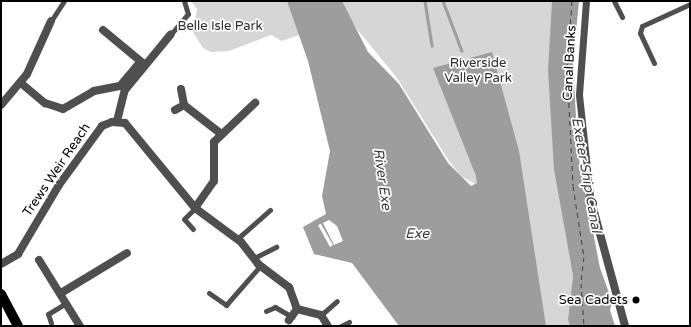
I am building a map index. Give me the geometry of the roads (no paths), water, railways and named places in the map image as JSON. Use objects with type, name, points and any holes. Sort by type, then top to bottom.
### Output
[{"type":"main road","points":[[1,294],[3,305],[18,326]]},
{"type":"street","name":"Canal Banks","points":[[586,1],[579,95],[590,197]]},
{"type":"street","points":[[1,105],[22,84],[51,21]]},
{"type":"street","points":[[102,30],[142,63]]},
{"type":"street","points":[[22,84],[45,102],[63,109],[94,91],[120,86],[171,34]]},
{"type":"street","points":[[142,63],[125,90],[117,121],[128,127],[195,208],[237,239],[260,266],[289,287],[297,309]]},
{"type":"street","points":[[180,89],[184,105],[220,134]]},
{"type":"street","points":[[195,208],[214,181],[214,142],[220,134],[239,122],[255,103]]},
{"type":"street","points":[[175,110],[184,105]]},
{"type":"street","name":"Trews Weir Reach","points":[[1,264],[18,254],[59,185],[102,126],[117,121]]},
{"type":"street","points":[[590,197],[625,326]]},
{"type":"street","points":[[61,293],[127,253]]},
{"type":"street","points":[[40,260],[80,326]]},
{"type":"street","points":[[297,309],[321,315],[328,326]]},
{"type":"street","points":[[290,318],[297,309]]},
{"type":"lane","points":[[51,21],[64,1]]},
{"type":"lane","points":[[171,34],[188,14],[188,5],[184,1]]},
{"type":"lane","points":[[614,1],[622,17]]},
{"type":"lane","points":[[654,63],[640,33],[642,26],[690,4]]},
{"type":"lane","points":[[193,229],[184,219],[195,208]]},
{"type":"lane","points":[[237,239],[270,210]]},
{"type":"lane","points":[[254,258],[276,247]]},
{"type":"lane","points":[[209,293],[226,305],[260,266]]},
{"type":"lane","points":[[321,315],[337,301]]},
{"type":"lane","points":[[51,323],[48,314],[66,303]]},
{"type":"lane","points":[[266,311],[275,307],[290,318]]},
{"type":"lane","points":[[341,326],[349,322]]},
{"type":"water","name":"Exe","points":[[287,1],[342,1],[368,52],[399,84],[448,163],[471,186],[477,183],[476,176],[433,68],[492,52],[519,151],[546,326],[399,326],[352,263],[314,254],[303,227],[326,214],[322,196],[330,151],[308,61]],"holes":[[[329,220],[337,226],[343,241],[334,245],[323,223]],[[321,224],[333,245],[330,247],[318,225]]]},
{"type":"water","name":"Exeter Ship Canal","points":[[552,1],[579,1],[573,63],[578,154],[600,268],[612,301],[610,310],[615,326],[570,326],[568,319],[573,276],[554,170],[548,70]]},
{"type":"waterway","points":[[425,1],[432,45]]},
{"type":"waterway","points":[[443,1],[462,51]]},
{"type":"place","name":"Sea Cadets","points":[[636,300]]},
{"type":"park label","name":"Belle Isle Park","points":[[220,26]]},
{"type":"park label","name":"Riverside Valley Park","points":[[478,72]]},
{"type":"water label","name":"River Exe","points":[[382,179]]}]
